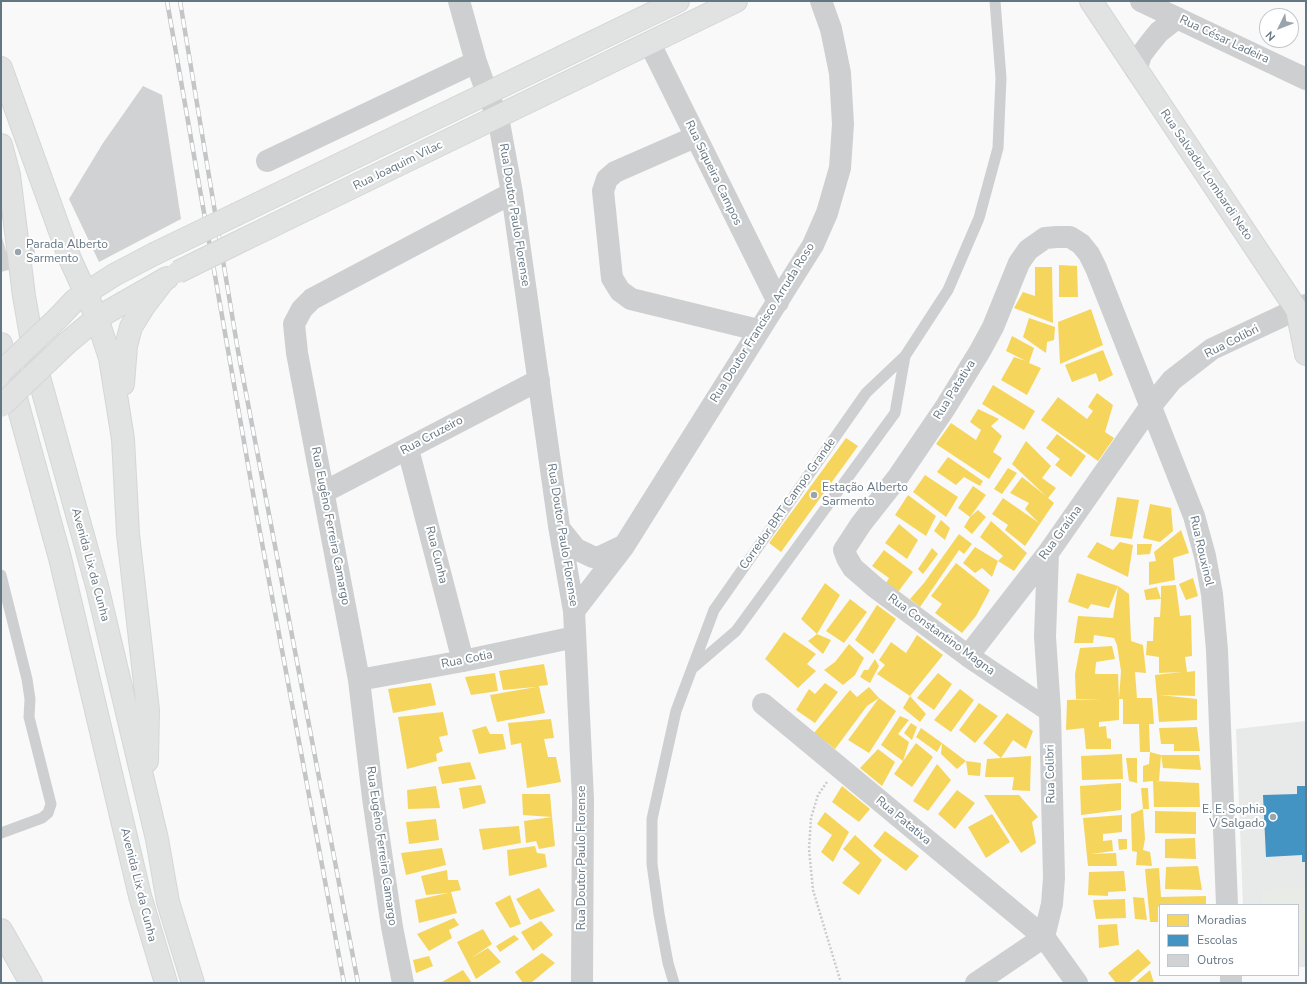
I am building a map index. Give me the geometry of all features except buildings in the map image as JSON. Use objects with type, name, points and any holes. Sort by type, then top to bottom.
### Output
[{"type":"main road","points":[[1,372],[75,300],[114,275],[154,254],[678,1]]},
{"type":"main road","name":"Rua Joaquim Vilac","points":[[1,406],[67,342],[97,318],[171,276],[736,1]]},
{"type":"main road","name":"Rua Salvador Lombardi Neto","points":[[1091,1],[1136,70],[1301,308],[1306,354]]},
{"type":"main road","points":[[1,68],[70,259],[97,318],[110,358],[123,439]]},
{"type":"main road","name":"Avenida Lix da Cunha","points":[[1,145],[9,175],[24,296],[37,370],[97,586],[147,796],[168,902],[193,983]]},
{"type":"main road","points":[[147,796],[148,710],[128,534],[122,395],[126,346],[131,327],[144,306],[171,276]]},
{"type":"main road","name":"Avenida Lix da Cunha","points":[[1,344],[60,558],[140,896],[166,983]]},
{"type":"main road","points":[[1,930],[31,983]]},
{"type":"street","name":"Rua Doutor Paulo Florense","points":[[459,1],[476,62],[487,93],[498,117],[512,193],[559,526],[574,611],[583,799],[582,983]]},
{"type":"street","name":"Rua Doutor Francisco Arruda Roso","points":[[574,611],[624,546],[758,330],[778,302],[813,245],[827,213],[840,168],[843,124],[840,73],[831,29],[821,1]]},
{"type":"street","name":"Rua César Ladeira","points":[[1141,1],[1306,79]]},
{"type":"street","points":[[1136,70],[1141,56],[1150,43],[1159,32],[1177,18]]},
{"type":"street","name":"Rua Siqueira Campos","points":[[650,44],[778,302]]},
{"type":"street","points":[[267,161],[476,62]]},
{"type":"street","points":[[695,137],[615,172],[607,179],[603,192],[612,278],[620,291],[631,299],[758,330]]},
{"type":"street","name":"Rua Eugêno Ferreira Camargo","points":[[402,983],[380,844],[358,680],[297,353],[294,324],[297,316],[312,299],[512,193]]},
{"type":"street","name":"Rua Rouxinol","points":[[1057,237],[1070,237],[1081,244],[1089,254],[1194,516],[1205,556],[1212,594],[1217,650],[1227,904]]},
{"type":"street","name":"Rua Patativa","points":[[846,548],[861,524],[898,477],[965,376],[993,327],[1019,263],[1028,250],[1045,238],[1057,237]]},
{"type":"street","name":"Rua Colibri","points":[[1150,407],[1172,380],[1212,350],[1301,308]]},
{"type":"street","name":"Rua Cruzeiro","points":[[324,492],[539,380]]},
{"type":"street","name":"Rua Graúna","points":[[968,656],[1048,553],[1150,407]]},
{"type":"street","name":"Rua Cunha","points":[[408,449],[463,661]]},
{"type":"street","points":[[559,526],[576,549],[588,556],[600,557],[624,546]]},
{"type":"street","name":"Rua Constantino Magna","points":[[846,548],[844,552],[847,558],[860,575],[968,656],[1050,711]]},
{"type":"street","name":"Rua Colibri","points":[[1044,936],[1052,904],[1054,884],[1050,711],[1045,637],[1048,553]]},
{"type":"street","name":"Rua Cotia","points":[[358,680],[463,661],[575,637]]},
{"type":"street","name":"Rua Patativa","points":[[763,704],[1044,936]]},
{"type":"street","points":[[976,983],[1044,936],[1077,983]]},
{"type":"lane","name":"Corredor BRT Campo Grande","points":[[674,983],[668,963],[652,864],[652,819],[676,710],[714,610],[866,393],[906,356],[948,290],[979,218],[998,148],[1001,78],[995,1]]},
{"type":"lane","name":"Corredor BRT Campo Grande","points":[[693,668],[736,631],[895,413],[906,356]]},
{"type":"lane","points":[[1,575],[27,679],[30,699],[29,717],[51,804],[48,813],[42,818],[1,833]]},
{"type":"path","points":[[838,767],[818,795],[811,818],[809,848],[813,890],[841,983]]},
{"type":"shaded area","name":"E. E. Sophia V Salgado","points":[[1306,721],[1306,967],[1299,967],[1299,904],[1243,904],[1236,729]]},
{"type":"shaded area","points":[[1306,886],[1306,947],[1299,948],[1299,904],[1262,904],[1260,890]]},
{"type":"railway","points":[[167,1],[257,516],[344,983]]},
{"type":"railway","points":[[180,1],[238,351],[358,983]]},
{"type":"place","name":"Parada Alberto Sarmento","points":[[18,252]]},
{"type":"place","name":"Estação Alberto Sarmento","points":[[814,495]]},
{"type":"place","name":"E. E. Sophia V Salgado","points":[[1273,817]]}]
